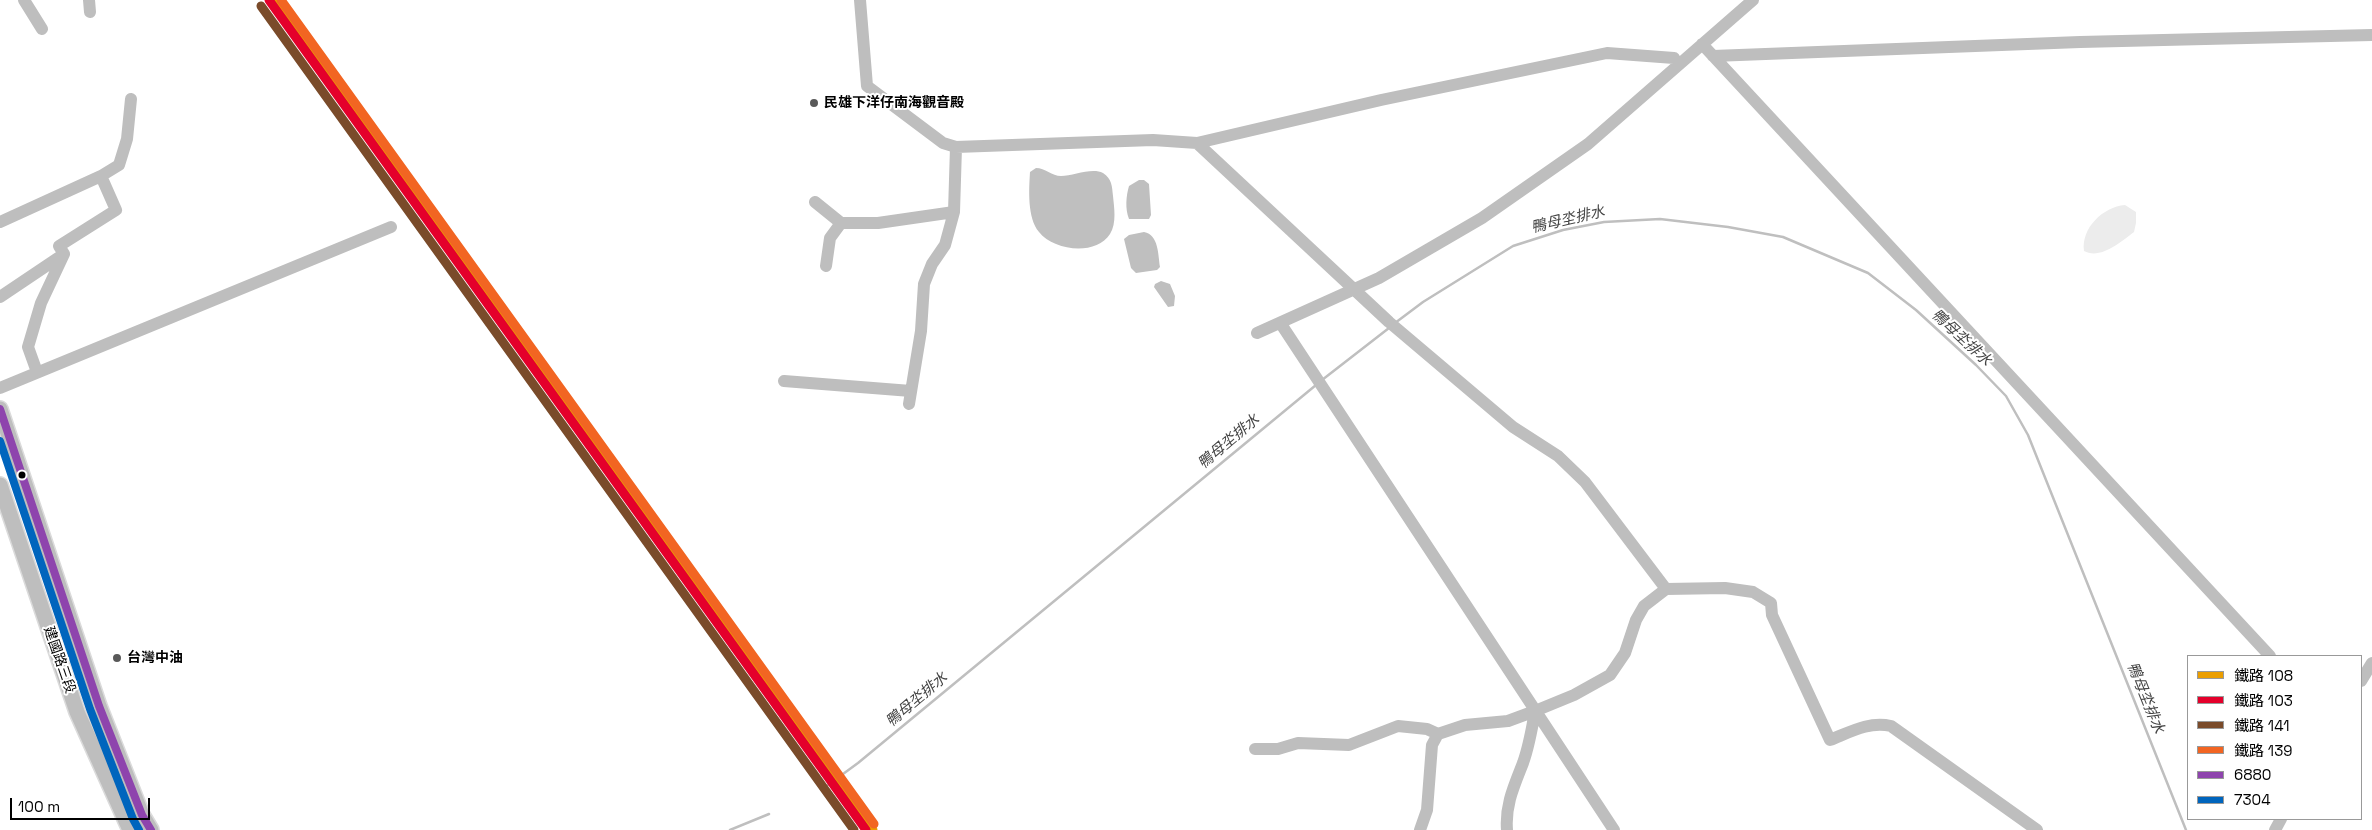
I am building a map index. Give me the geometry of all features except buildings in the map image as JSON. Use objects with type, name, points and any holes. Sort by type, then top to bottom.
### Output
[{"type":"main road","name":"建國路三段","points":[[0,409],[99,706],[142,815],[151,830]]},
{"type":"main road","name":"建國路三段","points":[[0,485],[77,712],[130,830]]},
{"type":"street","points":[[24,0],[42,28]]},
{"type":"street","points":[[860,0],[867,86],[943,143],[956,147],[1154,140],[1197,143],[1381,100],[1607,53],[1674,58]]},
{"type":"street","points":[[1257,333],[1281,324],[1379,278],[1482,218],[1588,144],[1753,0]]},
{"type":"street","points":[[1713,56],[2080,42],[2372,35]]},
{"type":"street","points":[[1702,44],[2269,655]]},
{"type":"street","points":[[0,222],[101,176],[119,165],[127,139],[131,99]]},
{"type":"street","points":[[1197,143],[1389,322],[1513,427],[1558,456],[1585,482],[1666,589]]},
{"type":"street","points":[[909,404],[921,331],[924,284],[932,264],[944,245],[954,212],[956,147]]},
{"type":"street","points":[[64,254],[59,246],[116,210],[101,176]]},
{"type":"street","points":[[816,202],[841,223],[878,223],[954,212]]},
{"type":"street","points":[[826,266],[830,238],[841,223]]},
{"type":"street","points":[[0,388],[391,227]]},
{"type":"street","points":[[0,297],[64,254]]},
{"type":"street","points":[[38,372],[28,347],[41,303],[64,254]]},
{"type":"street","points":[[1281,324],[1614,830]]},
{"type":"street","points":[[784,381],[912,391]]},
{"type":"street","points":[[1420,830],[1428,810],[1432,746],[1438,734],[1460,726],[1508,721],[1574,695],[1610,675],[1625,653],[1636,620],[1644,606],[1666,589],[1725,588],[1753,592],[1771,603],[1772,616],[1830,740],[1868,725],[1881,724],[1891,726],[2037,830]]},
{"type":"street","points":[[2362,679],[2372,663]]},
{"type":"street","points":[[1507,830],[1506,815],[1511,789],[1530,740],[1535,711]]},
{"type":"street","points":[[1255,749],[1278,748],[1298,743],[1349,745],[1398,726],[1427,729],[1438,734]]},
{"type":"shaded area","points":[[1036,168],[1061,176],[1099,171],[1108,178],[1112,189],[1114,220],[1112,230],[1104,241],[1095,246],[1085,248],[1064,247],[1054,243],[1039,232],[1032,219],[1029,187],[1030,172]]},
{"type":"shaded area","points":[[1139,180],[1144,180],[1149,184],[1151,215],[1149,219],[1129,219],[1126,207],[1129,186]]},
{"type":"shaded area","points":[[2125,205],[2136,212],[2134,232],[2117,245],[2103,252],[2090,253],[2084,251],[2086,234],[2095,220],[2109,210]]},
{"type":"shaded area","points":[[1144,232],[1153,237],[1155,241],[1160,267],[1157,270],[1136,273],[1131,268],[1124,239],[1129,235]]},
{"type":"shaded area","points":[[1161,281],[1170,284],[1175,296],[1174,306],[1168,307],[1154,287],[1155,284]]},
{"type":"waterway","name":"鴨母坔排水","points":[[1395,323],[1423,302],[1513,246],[1563,230],[1604,222],[1660,219],[1728,227],[1783,237],[1868,273],[1916,310],[1976,365],[2006,396],[2028,435],[2186,830]]},
{"type":"waterway","name":"鴨母坔排水","points":[[1322,380],[1389,328]]},
{"type":"waterway","name":"鴨母坔排水","points":[[828,785],[858,763],[1316,385]]},
{"type":"waterway","name":"鴨母坔排水","points":[[730,830],[769,814]]},
{"type":"rail line","name":"103","points":[[269,0],[866,830]]},
{"type":"rail line","name":"108","points":[[276,0],[873,830]]},
{"type":"rail line","name":"139","points":[[281,0],[874,824]]},
{"type":"rail line","name":"141","points":[[261,6],[854,830]]},
{"type":"transit line","name":"6880","points":[[0,409],[99,706],[142,815],[151,830]]},
{"type":"transit line","name":"7304","points":[[0,441],[90,709],[139,830]]},
{"type":"place","name":"民雄下洋仔南海觀音殿","points":[[814,103]]},
{"type":"place","name":"台灣中油","points":[[117,658]]}]
